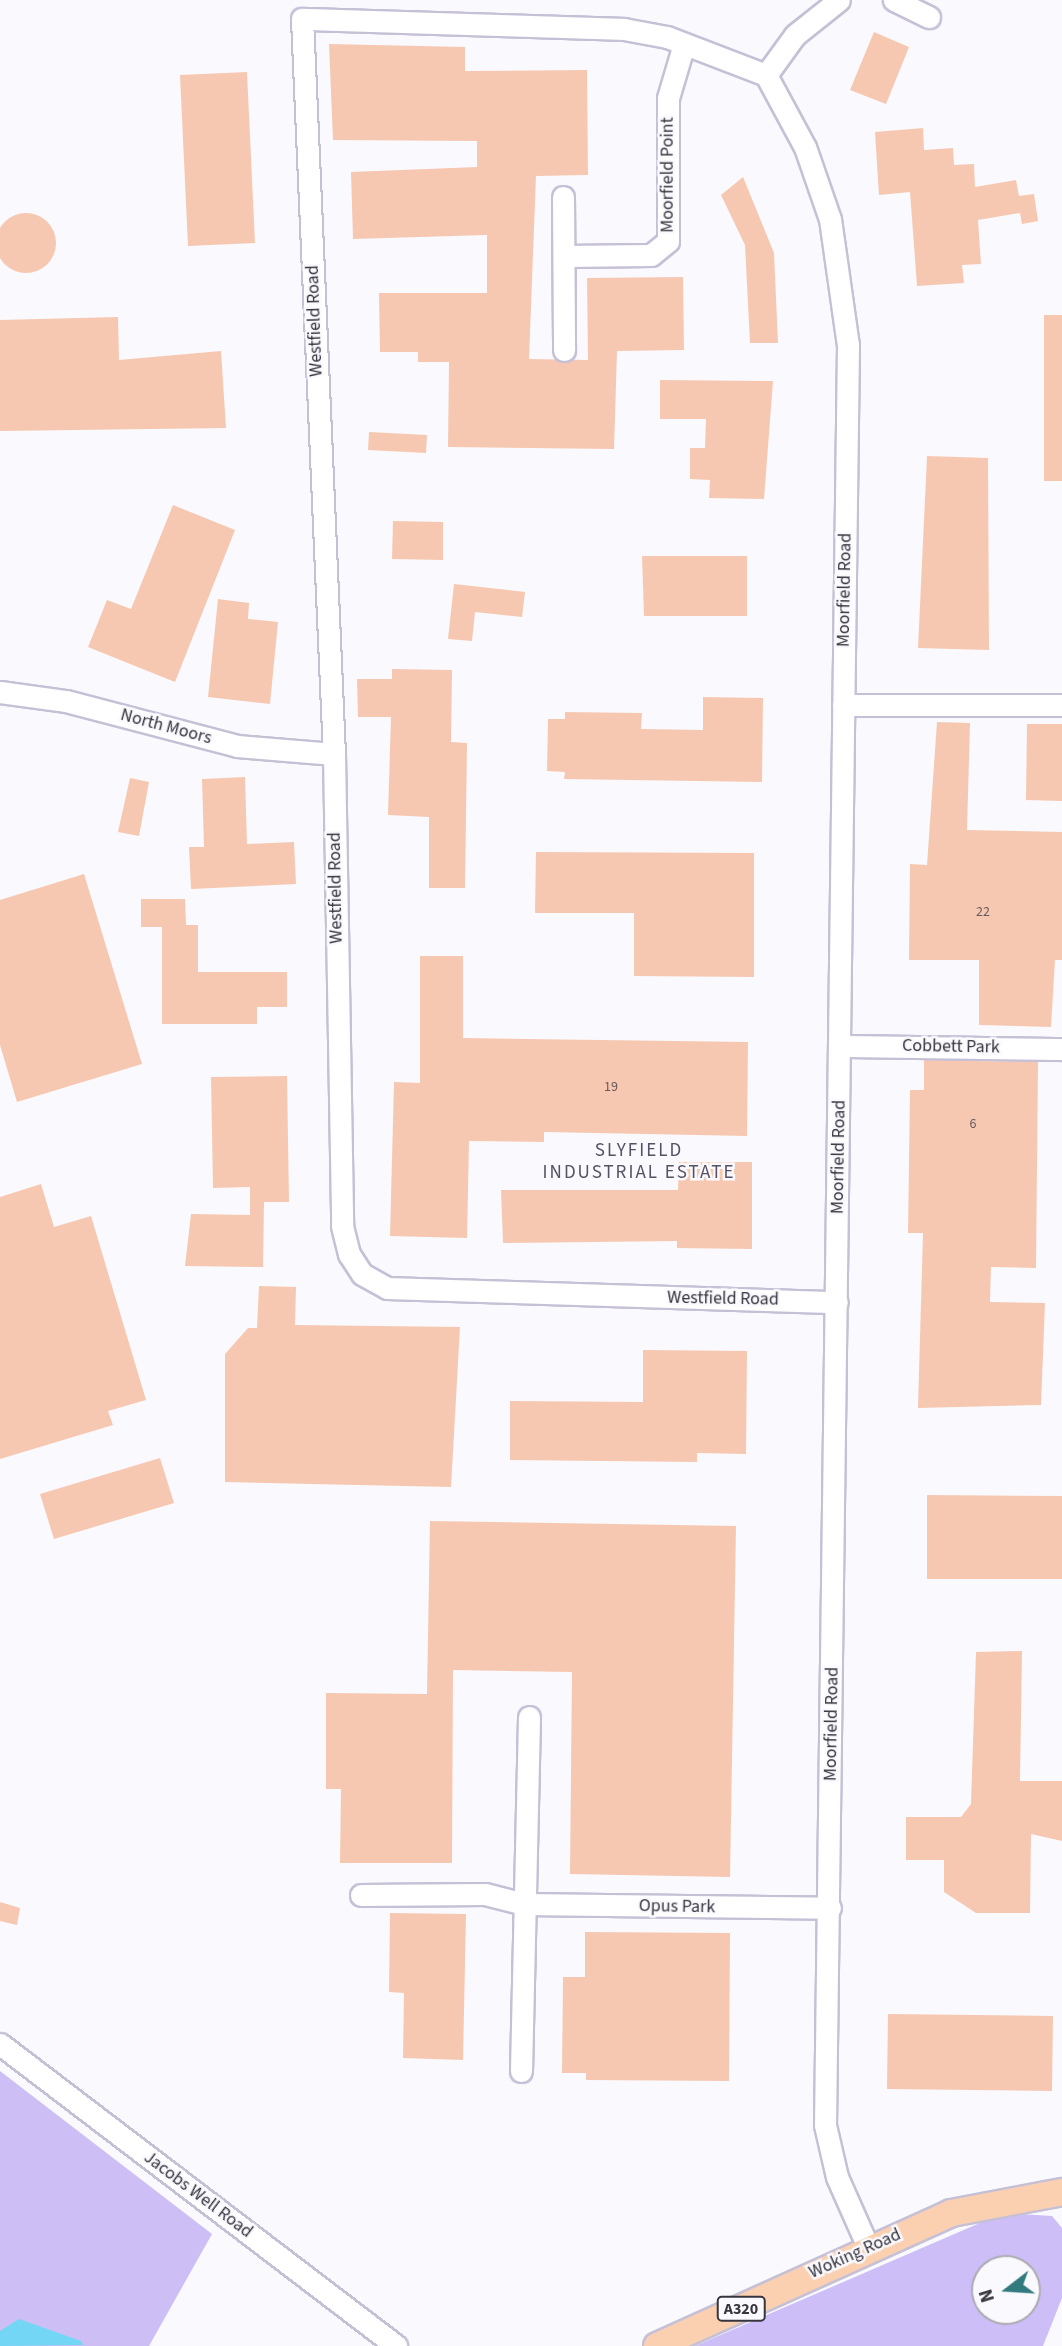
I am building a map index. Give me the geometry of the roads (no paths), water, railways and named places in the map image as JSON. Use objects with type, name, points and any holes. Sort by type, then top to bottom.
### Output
[{"type":"main road","name":"Woking Road","points":[[657,2346],[868,2247],[984,2204],[1062,2192]]},
{"type":"street","points":[[505,10],[624,29],[684,44],[766,75],[795,35],[839,0]]},
{"type":"street","points":[[894,0],[929,17]]},
{"type":"street","name":"Westfield Road","points":[[505,10],[302,19],[334,754],[342,1226],[349,1254],[362,1273],[387,1288],[463,1295],[838,1302]]},
{"type":"street","name":"Moorfield Point","points":[[564,256],[651,255],[668,241],[668,98],[684,44]]},
{"type":"street","name":"Moorfield Road","points":[[766,75],[823,195],[846,303],[838,1302],[825,2133],[868,2247]]},
{"type":"street","points":[[562,197],[564,350]]},
{"type":"street","name":"North Moors","points":[[0,692],[66,701],[237,746],[334,754]]},
{"type":"street","points":[[844,705],[1062,705]]},
{"type":"street","name":"Cobbett Park","points":[[840,1046],[1062,1049]]},
{"type":"street","points":[[521,2071],[529,1717]]},
{"type":"street","name":"Opus Park","points":[[361,1895],[485,1894],[524,1904],[830,1908]]},
{"type":"street","name":"Jacobs Well Road","points":[[0,2044],[396,2346]]},
{"type":"water","points":[[19,2319],[81,2341],[83,2345],[0,2346],[0,2331]]},
{"type":"district","name":"SLYFIELD INDUSTRIAL ESTATE","points":[[639,1162]]}]
